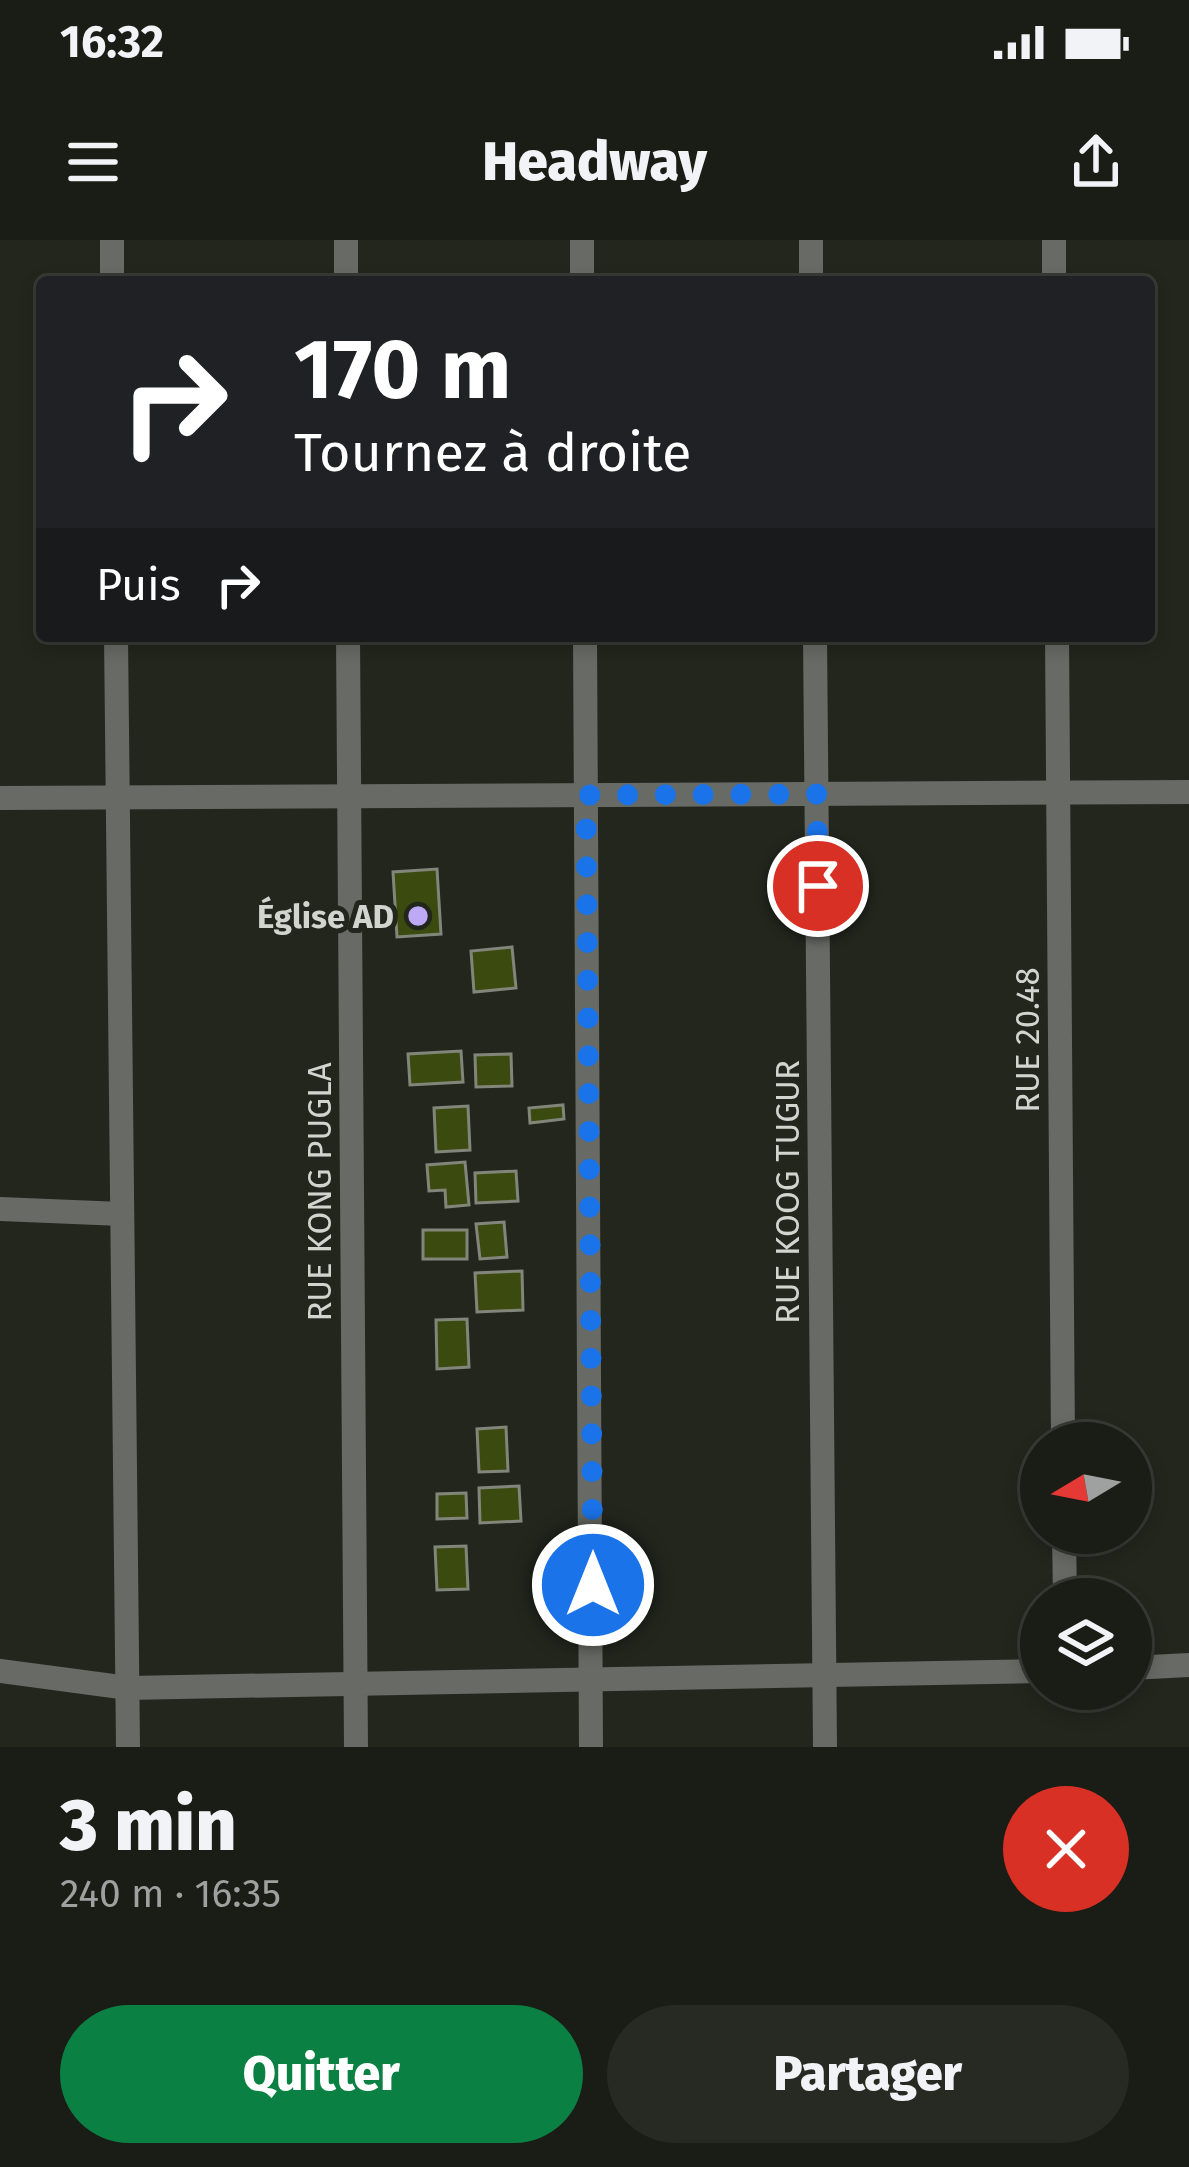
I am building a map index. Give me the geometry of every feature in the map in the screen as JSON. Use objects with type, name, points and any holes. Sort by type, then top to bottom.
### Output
[{"type":"street","points":[[112,240],[112,276]]},
{"type":"street","points":[[346,240],[346,276]]},
{"type":"street","points":[[582,240],[582,276]]},
{"type":"street","points":[[811,240],[812,276]]},
{"type":"street","points":[[1054,240],[1054,276]]},
{"type":"street","points":[[116,642],[128,1747]]},
{"type":"street","name":"RUE KONG PUGLA","points":[[348,642],[356,1747]]},
{"type":"street","points":[[585,642],[591,1747]]},
{"type":"street","name":"RUE KOOG TUGUR","points":[[815,642],[825,1747]]},
{"type":"street","name":"RUE 20.48","points":[[1057,642],[1063,1422]]},
{"type":"street","points":[[0,798],[1189,792]]},
{"type":"street","points":[[0,1210],[122,1214]]},
{"type":"street","points":[[1152,1667],[1189,1665]]},
{"type":"street","points":[[0,1671],[128,1688],[1020,1671]]},
{"type":"building","points":[[437,869],[441,934],[397,937],[393,872]]},
{"type":"building","points":[[512,947],[516,988],[474,992],[471,951]]},
{"type":"building","points":[[461,1051],[463,1082],[410,1085],[408,1054]]},
{"type":"building","points":[[511,1054],[512,1086],[476,1087],[475,1055]]},
{"type":"building","points":[[563,1105],[564,1119],[530,1123],[529,1108]]},
{"type":"building","points":[[468,1106],[470,1150],[436,1152],[434,1108]]},
{"type":"building","points":[[465,1162],[469,1205],[446,1207],[445,1190],[429,1191],[427,1165]]},
{"type":"building","points":[[516,1171],[518,1201],[476,1203],[475,1173]]},
{"type":"building","points":[[504,1222],[507,1257],[480,1259],[476,1224]]},
{"type":"building","points":[[423,1230],[467,1230],[467,1259],[423,1259]]},
{"type":"building","points":[[522,1271],[523,1310],[477,1312],[475,1273]]},
{"type":"building","points":[[467,1319],[469,1367],[437,1369],[436,1320]]},
{"type":"building","points":[[506,1427],[508,1471],[479,1472],[477,1429]]},
{"type":"building","points":[[519,1486],[521,1521],[480,1523],[479,1488]]},
{"type":"building","points":[[466,1493],[467,1518],[437,1519],[437,1494]]},
{"type":"building","points":[[466,1546],[468,1589],[437,1590],[435,1547]]},
{"type":"place","name":"Église AD","points":[[418,916]]},
{"type":"route","points":[[593,1585],[586,795],[817,794],[818,886]]}]
